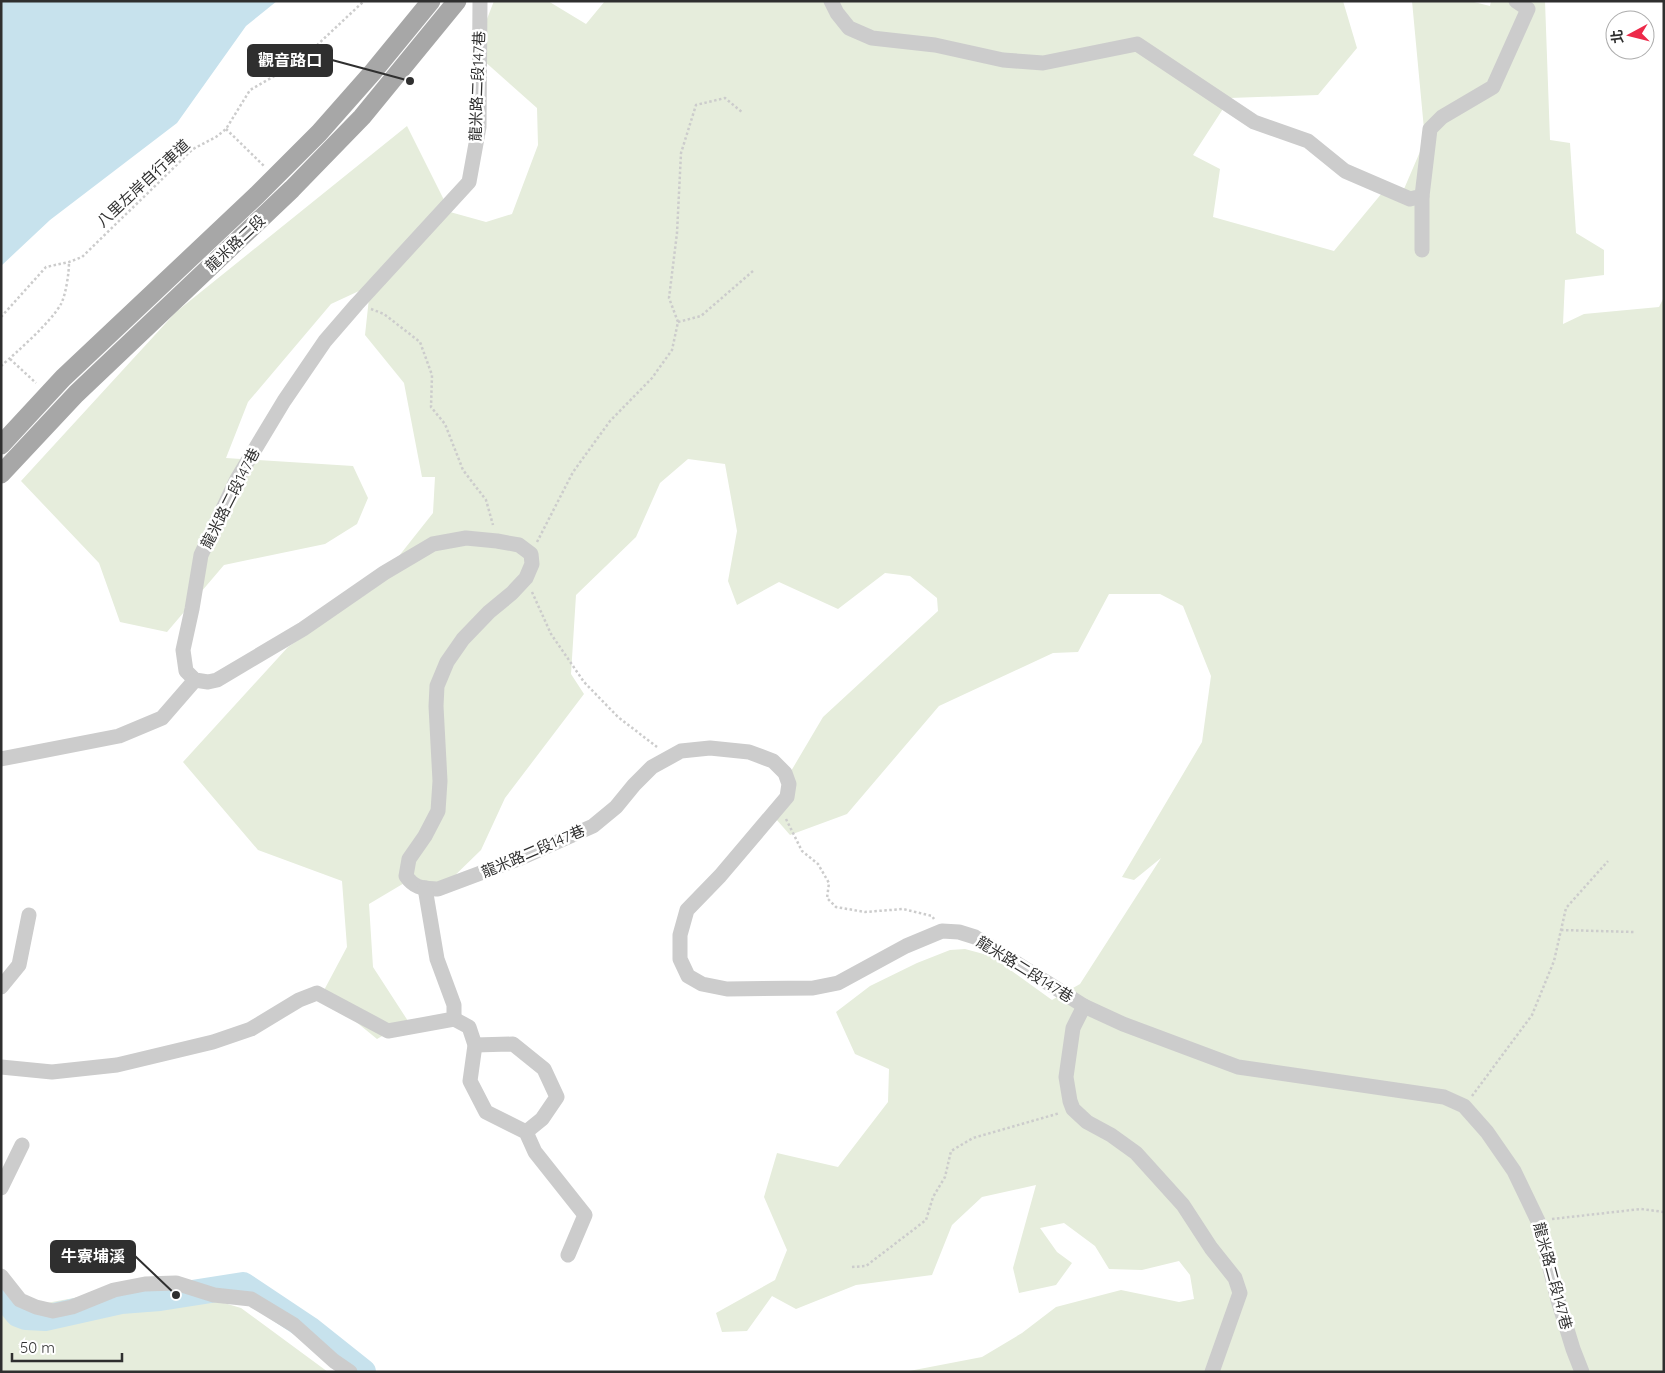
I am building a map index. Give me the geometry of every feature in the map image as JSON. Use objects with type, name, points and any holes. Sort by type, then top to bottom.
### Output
[{"type":"main road","name":"龍米路二段","points":[[1,445],[64,378],[276,177],[319,133],[372,73],[431,1]]},
{"type":"main road","name":"龍米路二段","points":[[1,474],[76,394],[292,189],[362,117],[457,1]]},
{"type":"street","name":"龍米路二段147巷","points":[[195,680],[186,671],[183,650],[200,555],[237,479],[284,401],[325,341],[469,182],[479,127],[480,1]]},
{"type":"street","points":[[831,1],[837,14],[850,28],[872,38],[935,45],[1003,60],[1043,63],[1137,44],[1254,122],[1308,141],[1345,171],[1410,199],[1422,196]]},
{"type":"street","points":[[1422,250],[1422,196],[1430,129],[1442,117],[1493,87],[1528,9],[1516,1]]},
{"type":"street","points":[[1,759],[119,736],[162,718],[195,680],[208,682],[217,680],[234,671],[303,629],[384,573],[433,544],[466,538],[519,545],[531,554],[532,564],[526,578],[463,639],[447,662],[437,686],[436,706],[440,781],[438,811],[425,836],[409,859],[406,876],[412,884],[424,888],[437,959],[454,1005],[454,1019]]},
{"type":"street","name":"龍米路二段147巷","points":[[424,888],[438,889],[459,882],[521,858],[593,826],[616,807],[652,767],[681,751],[710,748],[749,752],[773,761],[785,774],[789,784],[787,796],[720,876],[686,910],[680,935],[680,959],[688,976],[702,984],[727,989],[813,988],[838,983],[906,946],[942,931],[959,932],[975,937],[1084,1006],[1122,1024],[1238,1067],[1444,1097],[1464,1106],[1487,1132],[1514,1172],[1538,1221],[1548,1254],[1558,1300],[1582,1372]]},
{"type":"street","points":[[1,987],[19,965],[29,915]]},
{"type":"street","points":[[1,1066],[52,1072],[117,1065],[213,1042],[251,1028],[299,1000],[317,993],[388,1031],[454,1019],[469,1027],[475,1045],[470,1081],[486,1112],[526,1132],[535,1152],[584,1215],[568,1255]]},
{"type":"street","points":[[1084,1006],[1073,1028],[1066,1077],[1073,1109],[1087,1122],[1136,1153],[1183,1205],[1235,1278],[1240,1293],[1212,1372]]},
{"type":"street","points":[[475,1045],[513,1044],[544,1069],[557,1097],[542,1119],[526,1132]]},
{"type":"street","points":[[1,1188],[22,1144]]},
{"type":"street","points":[[1,1276],[20,1300],[36,1307],[53,1310],[72,1307],[114,1290],[145,1284],[176,1283],[214,1295],[251,1299],[294,1325],[334,1361],[350,1372]]},
{"type":"path","name":"八里左岸自行車道","points":[[1,317],[46,267],[82,257],[194,149],[226,129],[250,90],[299,62],[364,1]]},
{"type":"path","points":[[531,554],[573,472],[610,421],[652,378],[672,350],[678,322],[669,298],[677,233],[681,153],[696,105],[725,98],[743,113]]},
{"type":"path","points":[[226,129],[276,177]]},
{"type":"path","points":[[1,366],[51,317],[61,303],[69,271],[69,262]]},
{"type":"path","points":[[678,322],[701,316],[753,271]]},
{"type":"path","points":[[357,304],[384,314],[420,342],[432,375],[430,406],[445,424],[463,470],[486,500],[497,541]]},
{"type":"path","points":[[10,359],[48,395]]},
{"type":"path","points":[[526,578],[551,634],[584,682],[618,717],[670,757]]},
{"type":"path","points":[[779,806],[802,851],[818,864],[829,883],[827,898],[836,907],[865,912],[904,910],[932,916],[942,931]]},
{"type":"path","points":[[1464,1106],[1532,1015],[1554,961],[1566,908],[1608,862]]},
{"type":"path","points":[[1561,930],[1634,932]]},
{"type":"path","points":[[852,1267],[866,1266],[926,1220],[933,1197],[945,1177],[951,1151],[973,1138],[1073,1109]]},
{"type":"path","points":[[1538,1221],[1642,1210],[1664,1212]]},
{"type":"green space","points":[[494,1],[548,1],[586,24],[605,1],[1343,1],[1357,48],[1318,95],[1230,98],[1193,155],[1220,169],[1213,217],[1334,251],[1382,193],[1401,196],[1425,140],[1412,1],[1470,1],[1490,6],[1491,1],[1545,1],[1550,140],[1570,143],[1576,233],[1604,250],[1604,275],[1565,280],[1563,324],[1584,314],[1659,307],[1664,297],[1664,1372],[904,1372],[982,1357],[1022,1333],[1056,1307],[1121,1290],[1179,1302],[1194,1299],[1190,1275],[1179,1261],[1142,1270],[1109,1269],[1095,1246],[1064,1223],[1040,1228],[1057,1252],[1072,1263],[1056,1285],[1019,1293],[1013,1268],[1036,1185],[982,1197],[952,1225],[932,1275],[856,1285],[796,1309],[772,1296],[747,1331],[722,1332],[716,1313],[775,1280],[787,1250],[764,1197],[777,1153],[838,1167],[888,1102],[889,1069],[855,1054],[836,1012],[870,986],[917,963],[950,950],[965,949],[991,956],[1052,1000],[1080,984],[1161,858],[1134,880],[1122,877],[1202,742],[1211,676],[1183,606],[1160,594],[1109,594],[1078,652],[1053,653],[939,706],[847,814],[790,835],[776,819],[784,783],[823,717],[938,611],[937,598],[910,576],[885,573],[838,609],[779,582],[737,605],[728,581],[737,531],[725,464],[688,459],[660,483],[636,537],[576,595],[571,674],[584,694],[505,798],[481,850],[444,886],[406,882],[369,904],[373,967],[408,1021],[377,1039],[322,994],[347,947],[342,881],[258,850],[183,762],[288,647],[372,590],[433,513],[435,477],[422,477],[404,383],[365,335],[369,298],[359,291],[331,304],[248,402],[226,458],[353,466],[368,498],[357,524],[325,544],[224,565],[167,632],[120,622],[99,563],[21,481],[176,312],[407,126],[450,212],[486,222],[512,214],[538,145],[537,108],[474,52]]},
{"type":"green space","points":[[156,1283],[241,1308],[328,1372],[1,1372],[1,1300],[19,1308]]},
{"type":"water","points":[[1,1],[277,1],[246,26],[177,123],[50,220],[1,266]]},
{"type":"waterway","points":[[1,1293],[18,1314],[26,1317],[45,1318],[121,1301],[160,1298],[243,1285],[309,1329],[363,1372]]},
{"type":"place","name":"觀音路口","points":[[410,81]]},
{"type":"place","name":"牛寮埔溪","points":[[176,1295]]}]
